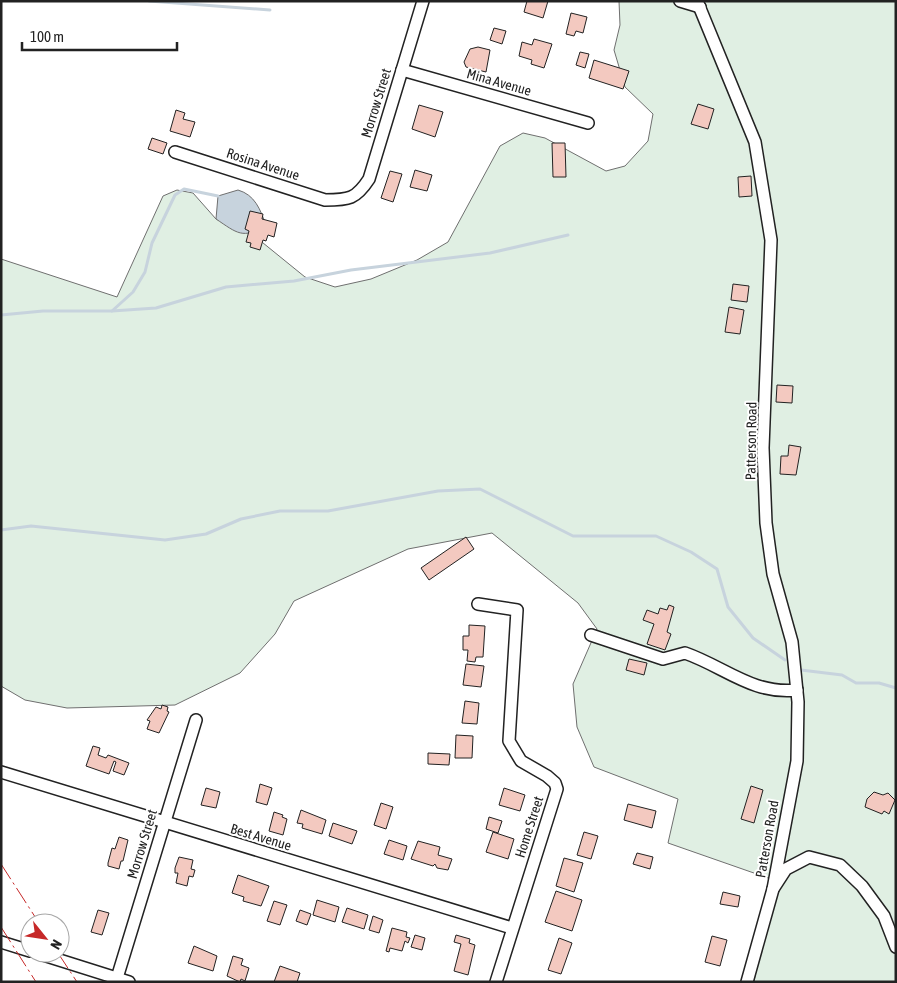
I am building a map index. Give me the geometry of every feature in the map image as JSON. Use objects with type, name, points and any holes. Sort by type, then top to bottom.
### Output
[{"type":"street","name":"Morrow Street","points":[[343,200],[359,195],[369,179],[423,1]]},
{"type":"street","points":[[680,1],[698,4]]},
{"type":"street","name":"Patterson Road","points":[[698,4],[756,142],[771,240],[763,448],[766,523],[773,574],[792,642],[798,690],[797,761],[773,889]]},
{"type":"street","name":"Mina Avenue","points":[[402,70],[588,123]]},
{"type":"street","name":"Rosina Avenue","points":[[175,152],[325,200],[343,200]]},
{"type":"street","name":"Home Street","points":[[478,604],[516,610],[509,742],[521,761],[547,776],[555,783],[557,789],[496,982]]},
{"type":"street","points":[[591,635],[663,659],[685,653],[739,679],[768,690],[780,692],[798,690]]},
{"type":"street","name":"Morrow Street","points":[[117,978],[196,720]]},
{"type":"street","name":"Best Avenue","points":[[1,772],[512,928]]},
{"type":"street","points":[[747,982],[773,889],[786,869],[809,857],[840,865],[862,886],[884,916],[896,947]]},
{"type":"street","points":[[1,942],[20,948]]},
{"type":"street","points":[[69,963],[130,982]]},
{"type":"green space","points":[[619,1],[896,1],[896,982],[754,982],[771,879],[668,843],[678,799],[594,767],[577,727],[573,684],[597,629],[578,603],[492,533],[408,549],[294,601],[275,634],[240,673],[175,705],[67,708],[25,700],[1,686],[1,259],[117,297],[163,196],[177,190],[193,193],[216,219],[252,234],[305,277],[335,287],[371,279],[417,260],[448,242],[500,146],[523,133],[545,138],[606,171],[625,166],[648,141],[653,114],[625,87],[614,50],[620,25]]},
{"type":"shaded area","points":[[238,190],[253,199],[266,225],[258,230],[240,233],[216,219],[218,196]]},
{"type":"building","points":[[527,1],[548,1],[543,18],[524,12]]},
{"type":"building","points":[[571,13],[587,17],[583,33],[576,31],[574,36],[566,34]]},
{"type":"building","points":[[494,28],[506,31],[502,44],[490,40]]},
{"type":"building","points":[[534,39],[552,44],[544,68],[531,64],[532,60],[519,56],[522,42],[532,45]]},
{"type":"building","points":[[478,47],[490,50],[486,72],[466,67],[464,62],[470,49]]},
{"type":"building","points":[[580,52],[589,54],[585,68],[576,65]]},
{"type":"building","points":[[594,60],[629,71],[623,89],[589,78]]},
{"type":"building","points":[[698,104],[714,109],[708,129],[691,124]]},
{"type":"building","points":[[419,105],[443,112],[435,137],[412,129]]},
{"type":"building","points":[[176,110],[185,113],[183,119],[195,122],[190,137],[170,131]]},
{"type":"building","points":[[152,138],[167,143],[163,154],[148,149]]},
{"type":"building","points":[[552,143],[565,143],[566,177],[553,177]]},
{"type":"building","points":[[415,170],[432,175],[427,191],[410,187]]},
{"type":"building","points":[[390,171],[402,174],[393,202],[381,198]]},
{"type":"building","points":[[751,176],[752,196],[739,197],[738,177]]},
{"type":"building","points":[[250,211],[263,214],[262,219],[277,223],[274,237],[268,235],[266,241],[263,240],[260,250],[250,247],[251,243],[246,242],[249,231],[245,229]]},
{"type":"building","points":[[733,284],[749,286],[747,302],[731,300]]},
{"type":"building","points":[[729,307],[744,310],[740,334],[725,332]]},
{"type":"building","points":[[777,385],[793,386],[792,403],[776,402]]},
{"type":"building","points":[[789,445],[801,447],[796,475],[780,474],[781,456],[788,456]]},
{"type":"building","points":[[466,537],[474,549],[429,580],[421,568]]},
{"type":"building","points":[[669,605],[674,607],[667,632],[671,634],[665,650],[647,644],[654,624],[643,620],[647,610],[658,614],[660,608],[667,610]]},
{"type":"building","points":[[469,625],[485,626],[483,657],[476,657],[475,662],[467,661],[468,650],[463,650],[463,636],[469,636]]},
{"type":"building","points":[[629,659],[647,663],[644,675],[626,670]]},
{"type":"building","points":[[466,664],[484,666],[481,687],[463,685]]},
{"type":"building","points":[[465,701],[479,703],[477,724],[462,723]]},
{"type":"building","points":[[162,705],[168,707],[167,711],[169,712],[159,733],[147,729],[150,721],[147,720],[156,707],[161,709]]},
{"type":"building","points":[[456,735],[473,736],[472,758],[455,758]]},
{"type":"building","points":[[93,746],[100,748],[98,755],[106,758],[108,755],[129,763],[124,775],[113,771],[116,762],[114,761],[109,774],[86,766]]},
{"type":"building","points":[[428,753],[450,754],[449,765],[428,764]]},
{"type":"building","points":[[260,784],[272,788],[267,805],[256,802]]},
{"type":"building","points":[[751,786],[763,790],[754,823],[741,819]]},
{"type":"building","points":[[206,788],[220,792],[216,808],[201,805]]},
{"type":"building","points":[[504,788],[525,795],[520,811],[499,805]]},
{"type":"building","points":[[874,792],[883,795],[888,793],[895,800],[889,814],[884,811],[882,814],[865,807],[867,799]]},
{"type":"building","points":[[381,803],[393,807],[386,829],[374,825]]},
{"type":"building","points":[[628,804],[656,811],[652,828],[624,820]]},
{"type":"building","points":[[301,810],[326,820],[322,834],[302,828],[303,824],[297,823]]},
{"type":"building","points":[[274,812],[283,815],[282,817],[287,819],[283,835],[269,831]]},
{"type":"building","points":[[489,817],[502,821],[498,833],[486,829]]},
{"type":"building","points":[[333,823],[357,831],[352,844],[329,836]]},
{"type":"building","points":[[493,832],[514,839],[508,859],[486,852]]},
{"type":"building","points":[[584,832],[598,836],[591,859],[577,855]]},
{"type":"building","points":[[119,837],[128,840],[119,869],[108,866],[108,863],[112,848],[115,849]]},
{"type":"building","points":[[389,840],[407,846],[403,860],[384,854]]},
{"type":"building","points":[[418,841],[440,847],[438,855],[452,859],[448,870],[437,868],[435,864],[433,866],[411,859]]},
{"type":"building","points":[[637,853],[653,857],[650,869],[633,864]]},
{"type":"building","points":[[179,857],[193,860],[191,869],[195,870],[193,877],[189,876],[187,886],[176,883],[178,873],[175,873],[175,868]]},
{"type":"building","points":[[564,858],[583,863],[574,892],[556,886]]},
{"type":"building","points":[[238,875],[269,886],[261,906],[243,901],[244,897],[232,893]]},
{"type":"building","points":[[556,891],[582,900],[572,931],[545,922]]},
{"type":"building","points":[[723,892],[740,896],[738,907],[720,904]]},
{"type":"building","points":[[317,900],[339,907],[335,922],[313,915]]},
{"type":"building","points":[[274,901],[287,905],[280,925],[267,921]]},
{"type":"building","points":[[347,908],[368,915],[364,929],[342,922]]},
{"type":"building","points":[[98,910],[109,913],[102,935],[91,932]]},
{"type":"building","points":[[300,910],[311,914],[307,925],[296,921]]},
{"type":"building","points":[[373,916],[383,920],[379,933],[369,930]]},
{"type":"building","points":[[392,928],[407,932],[406,937],[410,938],[408,943],[405,941],[402,951],[390,948],[389,952],[386,951]]},
{"type":"building","points":[[415,935],[425,938],[422,950],[411,947]]},
{"type":"building","points":[[456,935],[470,939],[469,943],[475,945],[468,975],[454,971],[461,944],[454,942]]},
{"type":"building","points":[[712,936],[727,940],[720,966],[705,962]]},
{"type":"building","points":[[559,938],[572,943],[561,974],[548,970]]},
{"type":"building","points":[[194,946],[217,956],[213,971],[188,963]]},
{"type":"building","points":[[233,956],[243,959],[241,965],[249,968],[245,981],[241,979],[240,982],[227,976]]},
{"type":"building","points":[[280,966],[300,973],[297,982],[274,982]]},
{"type":"waterway","points":[[149,1],[270,10]]},
{"type":"waterway","points":[[112,311],[133,292],[145,272],[152,243],[175,195],[184,189],[218,196]]},
{"type":"waterway","points":[[1,315],[43,311],[112,311],[156,308],[226,287],[294,281],[351,270],[490,253],[568,235]]},
{"type":"waterway","points":[[1,530],[31,526],[165,540],[206,534],[241,519],[280,511],[328,511],[438,491],[480,489],[573,536],[656,536],[691,552],[717,569],[728,607],[753,638],[785,660]]},
{"type":"waterway","points":[[801,670],[842,675],[856,683],[879,683],[896,688]]},
{"type":"power","points":[[1,864],[33,913]]},
{"type":"power","points":[[1,927],[36,982]]},
{"type":"power","points":[[65,963],[77,982]]}]
